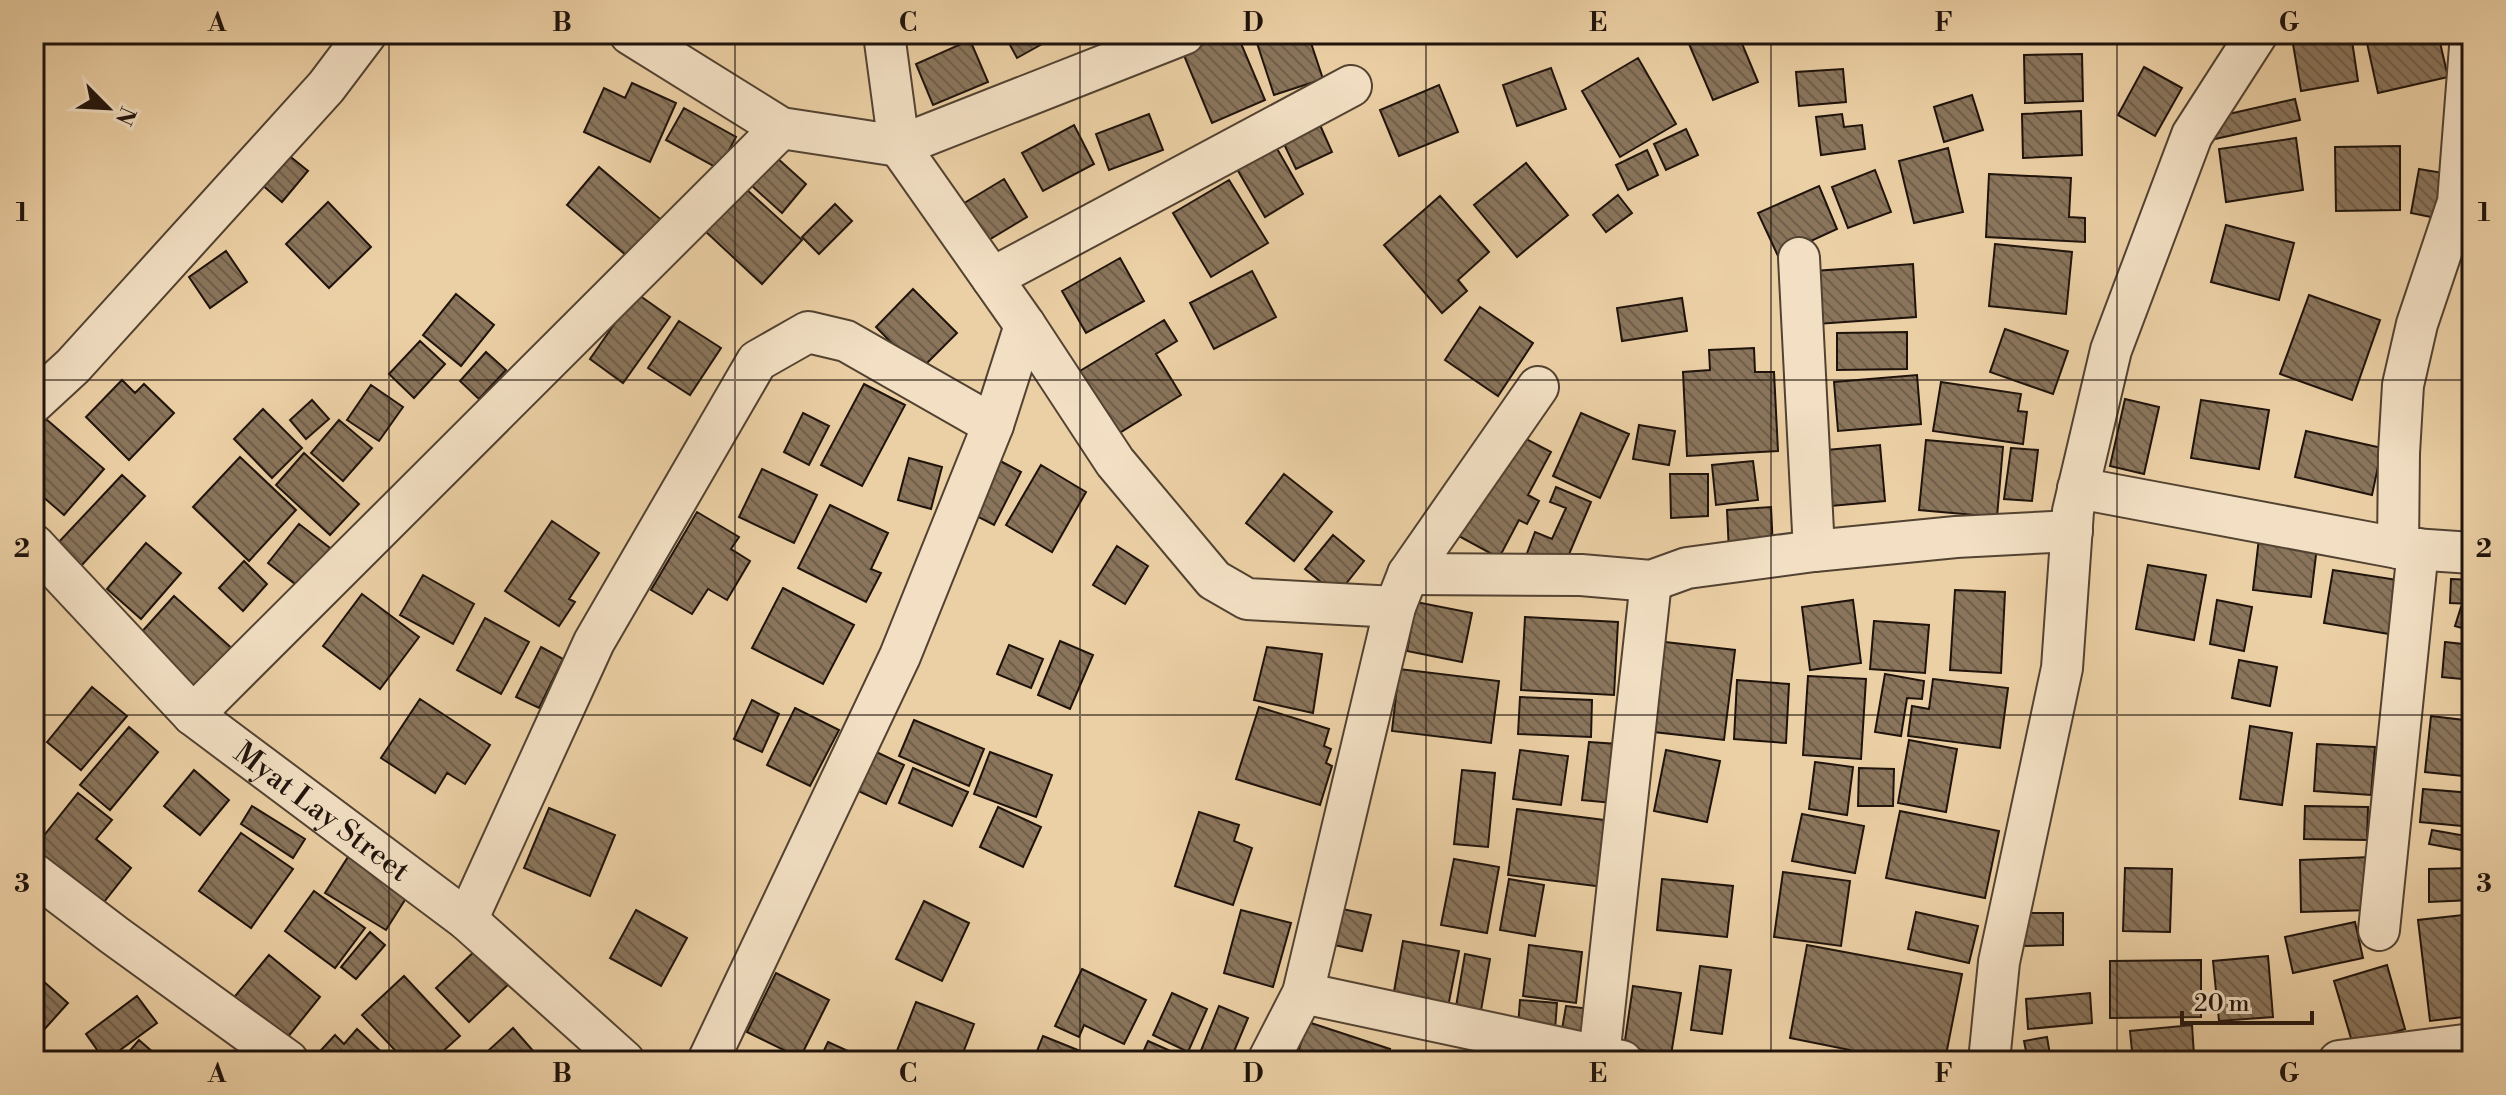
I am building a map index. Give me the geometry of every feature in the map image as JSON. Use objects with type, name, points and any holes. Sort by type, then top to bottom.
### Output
[{"type":"street","points":[[34,402],[73,366],[316,98],[366,34]]},
{"type":"street","points":[[630,34],[781,128],[899,146],[1184,34]]},
{"type":"street","points":[[884,34],[899,146],[1025,325],[1115,462],[1214,580],[1247,599],[1581,575],[1651,581],[1687,568],[1814,551],[1956,537],[2072,531]]},
{"type":"street","points":[[1989,1061],[1999,962],[2062,668],[2078,488],[2111,350],[2192,135],[2257,34]]},
{"type":"street","points":[[2379,930],[2408,549],[2399,453],[2403,385],[2417,324],[2458,202],[2471,34]]},
{"type":"street","points":[[992,278],[1351,86]]},
{"type":"street","points":[[193,715],[781,128]]},
{"type":"street","points":[[1799,258],[1814,551]]},
{"type":"street","points":[[708,1061],[900,656],[993,425],[1025,325]]},
{"type":"street","points":[[467,920],[594,642],[757,361],[808,332],[846,341],[993,425]]},
{"type":"street","points":[[1268,1061],[1303,993],[1402,590],[1538,387]]},
{"type":"street","points":[[2078,488],[2408,549],[2472,553]]},
{"type":"street","name":"Myat Lay Street","points":[[34,545],[193,715],[467,920],[624,1061]]},
{"type":"street","points":[[1303,993],[1610,1059],[1651,581]]},
{"type":"street","points":[[34,874],[288,1061]]},
{"type":"street","points":[[2339,1061],[2472,1044]]},
{"type":"building","points":[[1004,34],[1060,34],[1017,58]]},
{"type":"building","points":[[1227,34],[1237,34],[1265,100],[1212,123],[1183,53]]},
{"type":"building","points":[[1254,34],[1308,34],[1323,79],[1274,95]]},
{"type":"building","points":[[1478,34],[1512,34],[1479,41]]},
{"type":"building","points":[[1712,34],[1738,34],[1758,82],[1713,100],[1689,44]]},
{"type":"building","points":[[2351,34],[2358,81],[2301,91],[2293,44]]},
{"type":"building","points":[[2365,34],[2438,34],[2448,77],[2378,93]]},
{"type":"building","points":[[970,40],[988,82],[933,105],[916,64]]},
{"type":"building","points":[[2082,54],[2083,101],[2025,103],[2024,55]]},
{"type":"building","points":[[1638,58],[1676,124],[1620,157],[1582,91]]},
{"type":"building","points":[[2144,67],[2182,88],[2155,136],[2118,115]]},
{"type":"building","points":[[1551,68],[1566,109],[1517,126],[1503,85]]},
{"type":"building","points":[[1843,69],[1846,102],[1799,106],[1796,72]]},
{"type":"building","points":[[632,83],[676,103],[650,162],[584,132],[604,88],[625,98]]},
{"type":"building","points":[[1439,85],[1458,132],[1399,156],[1380,110]]},
{"type":"building","points":[[1972,95],[1983,130],[1944,142],[1934,107]]},
{"type":"building","points":[[2295,99],[2300,120],[2215,139],[2211,118]]},
{"type":"building","points":[[684,108],[736,137],[719,169],[666,140]]},
{"type":"building","points":[[2081,111],[2082,155],[2023,158],[2022,114]]},
{"type":"building","points":[[1149,114],[1163,150],[1109,170],[1096,134]]},
{"type":"building","points":[[1842,114],[1844,127],[1862,125],[1865,149],[1821,155],[1816,117]]},
{"type":"building","points":[[1074,125],[1094,164],[1043,191],[1022,153]]},
{"type":"building","points":[[1320,125],[1332,152],[1296,169],[1283,142]]},
{"type":"building","points":[[1686,129],[1698,155],[1666,170],[1654,144]]},
{"type":"building","points":[[2296,138],[2303,190],[2226,202],[2219,149]]},
{"type":"building","points":[[2400,146],[2400,210],[2336,211],[2335,147]]},
{"type":"building","points":[[1276,147],[1303,194],[1265,217],[1237,169]]},
{"type":"building","points":[[1948,148],[1963,212],[1914,223],[1899,161]]},
{"type":"building","points":[[1647,150],[1658,175],[1628,190],[1616,165]]},
{"type":"building","points":[[287,154],[308,171],[282,202],[261,184]]},
{"type":"building","points":[[776,157],[806,184],[782,213],[752,186]]},
{"type":"building","points":[[1526,163],[1568,215],[1517,257],[1474,205]]},
{"type":"building","points":[[599,167],[666,224],[634,262],[567,205]]},
{"type":"building","points":[[2419,169],[2449,174],[2441,219],[2411,213]]},
{"type":"building","points":[[1875,170],[1891,212],[1848,228],[1832,187]]},
{"type":"building","points":[[1989,174],[2071,178],[2069,217],[2085,218],[2085,242],[1986,237]]},
{"type":"building","points":[[1004,179],[1027,217],[979,246],[956,208]]},
{"type":"building","points":[[1229,180],[1268,243],[1211,277],[1173,213]]},
{"type":"building","points":[[1819,186],[1837,229],[1778,256],[1758,213]]},
{"type":"building","points":[[745,188],[802,240],[762,284],[705,231]]},
{"type":"building","points":[[1618,195],[1632,213],[1606,232],[1593,215]]},
{"type":"building","points":[[1440,196],[1489,252],[1458,280],[1467,291],[1442,313],[1384,245]]},
{"type":"building","points":[[328,202],[371,247],[329,288],[286,244]]},
{"type":"building","points":[[835,204],[852,221],[819,254],[802,237]]},
{"type":"building","points":[[2226,225],[2294,243],[2279,300],[2211,282]]},
{"type":"building","points":[[1995,244],[2072,252],[2066,314],[1989,306]]},
{"type":"building","points":[[226,251],[247,282],[210,308],[189,277]]},
{"type":"building","points":[[1120,258],[1144,301],[1086,333],[1062,291]]},
{"type":"building","points":[[1913,264],[1916,317],[1817,324],[1814,271]]},
{"type":"building","points":[[1252,271],[1276,317],[1214,349],[1190,303]]},
{"type":"building","points":[[913,289],[957,333],[919,371],[876,327]]},
{"type":"building","points":[[636,293],[670,317],[623,383],[590,359]]},
{"type":"building","points":[[456,294],[494,325],[461,366],[423,335]]},
{"type":"building","points":[[2309,295],[2380,320],[2352,400],[2280,374]]},
{"type":"building","points":[[1682,298],[1687,331],[1622,341],[1617,308]]},
{"type":"building","points":[[1480,307],[1533,343],[1498,396],[1445,360]]},
{"type":"building","points":[[1164,320],[1177,341],[1156,354],[1181,395],[1108,440],[1070,377]]},
{"type":"building","points":[[679,321],[721,348],[690,395],[648,368]]},
{"type":"building","points":[[2005,329],[2068,351],[2053,394],[1990,372]]},
{"type":"building","points":[[1907,332],[1907,369],[1837,370],[1837,333]]},
{"type":"building","points":[[420,341],[445,364],[414,398],[389,374]]},
{"type":"building","points":[[1754,348],[1755,372],[1774,372],[1778,451],[1687,456],[1683,372],[1710,370],[1709,350]]},
{"type":"building","points":[[486,352],[506,370],[479,399],[460,381]]},
{"type":"building","points":[[1917,375],[1921,424],[1838,431],[1834,382]]},
{"type":"building","points":[[122,380],[135,393],[144,384],[174,413],[129,460],[86,417]]},
{"type":"building","points":[[1941,382],[2021,394],[2018,411],[2027,412],[2023,444],[1933,431]]},
{"type":"building","points":[[864,384],[905,405],[862,486],[821,465]]},
{"type":"building","points":[[371,385],[403,407],[379,441],[347,420]]},
{"type":"building","points":[[2125,399],[2159,407],[2144,474],[2110,466]]},
{"type":"building","points":[[312,400],[329,419],[306,439],[290,420]]},
{"type":"building","points":[[2201,400],[2269,410],[2259,469],[2191,458]]},
{"type":"building","points":[[263,409],[302,448],[272,478],[234,439]]},
{"type":"building","points":[[803,413],[829,426],[809,465],[784,452]]},
{"type":"building","points":[[1581,413],[1629,434],[1600,498],[1553,476]]},
{"type":"building","points":[[46,419],[104,469],[64,515],[34,489],[34,433]]},
{"type":"building","points":[[339,420],[372,448],[343,481],[311,453]]},
{"type":"building","points":[[1639,425],[1675,431],[1669,465],[1633,459]]},
{"type":"building","points":[[1511,431],[1551,452],[1528,495],[1539,501],[1527,524],[1519,520],[1499,558],[1457,535]]},
{"type":"building","points":[[2306,431],[2382,448],[2372,495],[2295,477]]},
{"type":"building","points":[[1926,440],[2003,447],[1997,517],[1919,510]]},
{"type":"building","points":[[1880,445],[1885,501],[1820,507],[1816,451]]},
{"type":"building","points":[[2011,448],[2038,450],[2032,501],[2004,499]]},
{"type":"building","points":[[304,453],[359,504],[330,535],[276,485]]},
{"type":"building","points":[[991,456],[1021,472],[994,525],[963,509]]},
{"type":"building","points":[[240,457],[296,510],[249,561],[193,507]]},
{"type":"building","points":[[909,458],[942,467],[931,509],[898,500]]},
{"type":"building","points":[[1753,461],[1758,500],[1716,505],[1712,465]]},
{"type":"building","points":[[1041,465],[1086,492],[1052,552],[1006,525]]},
{"type":"building","points":[[762,469],[817,495],[794,543],[739,517]]},
{"type":"building","points":[[1284,474],[1332,512],[1294,561],[1246,523]]},
{"type":"building","points":[[1670,474],[1708,474],[1708,516],[1671,518]]},
{"type":"building","points":[[122,475],[145,496],[81,566],[57,544]]},
{"type":"building","points":[[1556,487],[1591,502],[1562,571],[1526,556],[1535,532],[1552,539],[1566,508],[1550,502]]},
{"type":"building","points":[[830,505],[888,533],[871,569],[881,573],[866,602],[798,568]]},
{"type":"building","points":[[1771,507],[1773,549],[1729,552],[1727,510]]},
{"type":"building","points":[[697,512],[739,537],[731,549],[750,561],[727,600],[708,589],[692,614],[651,590]]},
{"type":"building","points":[[552,521],[599,553],[569,599],[575,602],[559,626],[505,591]]},
{"type":"building","points":[[299,524],[330,548],[299,587],[268,563]]},
{"type":"building","points":[[1333,535],[1364,561],[1337,595],[1305,569]]},
{"type":"building","points":[[2259,538],[2317,546],[2311,597],[2253,590]]},
{"type":"building","points":[[146,543],[181,573],[141,619],[107,589]]},
{"type":"building","points":[[1117,546],[1148,566],[1125,604],[1093,585]]},
{"type":"building","points":[[244,561],[267,584],[243,611],[219,588]]},
{"type":"building","points":[[2148,565],[2206,575],[2194,640],[2136,629]]},
{"type":"building","points":[[2333,570],[2404,581],[2395,635],[2324,623]]},
{"type":"building","points":[[423,575],[474,604],[453,644],[400,615]]},
{"type":"building","points":[[2451,579],[2472,580],[2472,604],[2450,603]]},
{"type":"building","points":[[783,588],[854,625],[823,684],[752,648]]},
{"type":"building","points":[[1955,590],[2005,592],[2001,673],[1950,670]]},
{"type":"building","points":[[362,594],[419,637],[380,689],[323,646]]},
{"type":"building","points":[[174,596],[236,652],[193,701],[130,645]]},
{"type":"building","points":[[1853,600],[1861,663],[1810,670],[1802,607]]},
{"type":"building","points":[[2217,600],[2252,607],[2244,651],[2210,644]]},
{"type":"building","points":[[1416,602],[1472,613],[1462,662],[1407,651]]},
{"type":"building","points":[[2461,607],[2472,610],[2472,631],[2455,626]]},
{"type":"building","points":[[1525,617],[1618,622],[1614,695],[1521,690]]},
{"type":"building","points":[[485,618],[529,642],[501,694],[457,670]]},
{"type":"building","points":[[1874,621],[1929,625],[1925,673],[1870,669]]},
{"type":"building","points":[[1060,641],[1093,655],[1070,709],[1038,695]]},
{"type":"building","points":[[1665,642],[1735,650],[1724,740],[1654,732]]},
{"type":"building","points":[[2445,642],[2472,645],[2472,680],[2442,677]]},
{"type":"building","points":[[1009,645],[1043,659],[1031,688],[997,674]]},
{"type":"building","points":[[541,647],[563,659],[539,708],[516,697]]},
{"type":"building","points":[[1267,647],[1322,654],[1313,713],[1254,700]]},
{"type":"building","points":[[2239,660],[2277,667],[2270,706],[2232,698]]},
{"type":"building","points":[[1399,669],[1499,681],[1491,743],[1392,731]]},
{"type":"building","points":[[1885,674],[1924,681],[1922,699],[1907,698],[1901,736],[1875,732]]},
{"type":"building","points":[[1808,676],[1866,679],[1861,759],[1803,755]]},
{"type":"building","points":[[1933,679],[2008,688],[2000,748],[1908,736],[1912,706],[1929,709]]},
{"type":"building","points":[[1737,680],[1789,684],[1786,743],[1734,739]]},
{"type":"building","points":[[92,687],[127,716],[81,770],[47,742]]},
{"type":"building","points":[[1520,697],[1592,700],[1591,737],[1518,734]]},
{"type":"building","points":[[420,699],[490,745],[465,784],[447,773],[435,793],[381,758]]},
{"type":"building","points":[[752,700],[779,714],[762,752],[734,739]]},
{"type":"building","points":[[1259,707],[1329,729],[1324,746],[1331,749],[1326,763],[1332,766],[1320,805],[1236,779]]},
{"type":"building","points":[[795,708],[839,730],[810,786],[767,765]]},
{"type":"building","points":[[2431,716],[2472,721],[2472,777],[2425,772]]},
{"type":"building","points":[[914,720],[984,749],[969,786],[899,756]]},
{"type":"building","points":[[2250,726],[2292,733],[2282,805],[2240,799]]},
{"type":"building","points":[[129,727],[158,752],[110,810],[80,785]]},
{"type":"building","points":[[1909,740],[1957,749],[1946,812],[1898,803]]},
{"type":"building","points":[[1589,742],[1618,744],[1613,803],[1582,800]]},
{"type":"building","points":[[2317,744],[2375,747],[2371,795],[2314,791]]},
{"type":"building","points":[[872,750],[904,765],[886,804],[854,789]]},
{"type":"building","points":[[1520,750],[1568,756],[1561,805],[1513,799]]},
{"type":"building","points":[[1666,750],[1720,761],[1707,822],[1654,811]]},
{"type":"building","points":[[990,752],[1052,775],[1036,817],[974,794]]},
{"type":"building","points":[[1815,762],[1853,767],[1847,815],[1809,809]]},
{"type":"building","points":[[913,768],[968,792],[952,826],[899,803]]},
{"type":"building","points":[[1859,768],[1894,769],[1893,806],[1858,806]]},
{"type":"building","points":[[194,770],[229,800],[200,835],[164,806]]},
{"type":"building","points":[[1462,770],[1495,773],[1488,847],[1454,844]]},
{"type":"building","points":[[2423,789],[2472,793],[2472,827],[2420,822]]},
{"type":"building","points":[[78,793],[112,820],[96,839],[131,868],[96,912],[34,862],[34,848]]},
{"type":"building","points":[[252,806],[305,839],[293,858],[241,824]]},
{"type":"building","points":[[2305,806],[2368,807],[2367,840],[2304,839]]},
{"type":"building","points":[[998,807],[1041,827],[1023,867],[980,847]]},
{"type":"building","points":[[549,808],[615,835],[590,896],[524,868]]},
{"type":"building","points":[[1517,809],[1621,822],[1603,887],[1508,875]]},
{"type":"building","points":[[1900,811],[1999,831],[1985,898],[1886,878]]},
{"type":"building","points":[[1199,812],[1239,825],[1234,841],[1252,848],[1233,905],[1175,886]]},
{"type":"building","points":[[1802,814],[1864,826],[1855,873],[1792,861]]},
{"type":"building","points":[[2432,830],[2472,837],[2472,852],[2429,844]]},
{"type":"building","points":[[241,833],[293,869],[251,928],[199,891]]},
{"type":"building","points":[[348,857],[408,895],[386,930],[325,893]]},
{"type":"building","points":[[2370,857],[2371,910],[2301,912],[2300,860]]},
{"type":"building","points":[[1454,859],[1499,867],[1487,933],[1441,925]]},
{"type":"building","points":[[2125,868],[2172,869],[2170,932],[2123,931]]},
{"type":"building","points":[[2472,868],[2472,900],[2429,902],[2429,869]]},
{"type":"building","points":[[1783,872],[1850,881],[1841,946],[1774,937]]},
{"type":"building","points":[[1509,879],[1544,885],[1535,936],[1500,930]]},
{"type":"building","points":[[1662,879],[1733,886],[1727,937],[1657,930]]},
{"type":"building","points":[[314,891],[365,928],[335,968],[285,931]]},
{"type":"building","points":[[924,901],[969,923],[942,981],[896,959]]},
{"type":"building","points":[[1333,907],[1371,915],[1362,951],[1325,943]]},
{"type":"building","points":[[636,910],[687,938],[661,986],[610,958]]},
{"type":"building","points":[[1241,910],[1291,923],[1273,987],[1224,973]]},
{"type":"building","points":[[1916,912],[1978,926],[1969,963],[1908,949]]},
{"type":"building","points":[[2021,913],[2063,913],[2063,945],[2021,946]]},
{"type":"building","points":[[2472,914],[2472,1016],[2430,1021],[2418,920]]},
{"type":"building","points":[[2355,922],[2363,958],[2293,973],[2285,937]]},
{"type":"building","points":[[370,932],[385,945],[356,979],[341,967]]},
{"type":"building","points":[[1403,941],[1459,951],[1448,1007],[1393,997]]},
{"type":"building","points":[[1529,945],[1582,952],[1576,1003],[1523,996]]},
{"type":"building","points":[[1807,945],[1962,974],[1945,1060],[1905,1052],[1904,1061],[1848,1061],[1850,1050],[1790,1038]]},
{"type":"building","points":[[480,946],[513,980],[469,1022],[436,988]]},
{"type":"building","points":[[1465,954],[1490,959],[1479,1022],[1454,1018]]},
{"type":"building","points":[[269,955],[320,997],[283,1043],[231,1001]]},
{"type":"building","points":[[2268,956],[2273,1017],[2219,1021],[2213,961]]},
{"type":"building","points":[[2201,960],[2201,1017],[2110,1018],[2110,961]]},
{"type":"building","points":[[2387,965],[2405,1029],[2353,1045],[2334,981]]},
{"type":"building","points":[[1700,966],[1731,970],[1722,1034],[1691,1030]]},
{"type":"building","points":[[1082,969],[1146,1000],[1124,1044],[1084,1025],[1079,1037],[1055,1026]]},
{"type":"building","points":[[34,973],[68,1003],[34,1041]]},
{"type":"building","points":[[776,973],[829,1000],[800,1058],[747,1032]]},
{"type":"building","points":[[404,976],[460,1036],[432,1061],[405,1061],[362,1015]]},
{"type":"building","points":[[1633,986],[1681,993],[1671,1055],[1624,1047]]},
{"type":"building","points":[[1172,993],[1207,1009],[1188,1052],[1153,1035]]},
{"type":"building","points":[[2090,993],[2092,1023],[2028,1029],[2026,999]]},
{"type":"building","points":[[137,996],[157,1023],[105,1061],[86,1034]]},
{"type":"building","points":[[1520,1000],[1557,1003],[1555,1030],[1518,1027]]},
{"type":"building","points":[[916,1002],[974,1024],[960,1061],[893,1061]]},
{"type":"building","points":[[1219,1006],[1248,1018],[1230,1061],[1218,1061],[1200,1053]]},
{"type":"building","points":[[1566,1006],[1590,1009],[1585,1039],[1561,1035]]},
{"type":"building","points":[[1308,1022],[1390,1049],[1386,1061],[1295,1061]]},
{"type":"building","points":[[2192,1025],[2194,1055],[2133,1061],[2130,1031]]},
{"type":"building","points":[[513,1028],[542,1061],[477,1061]]},
{"type":"building","points":[[357,1029],[391,1061],[311,1061],[335,1035],[344,1044]]},
{"type":"building","points":[[1043,1036],[1105,1061],[1033,1061]]},
{"type":"building","points":[[2047,1037],[2051,1061],[2028,1061],[2024,1041]]},
{"type":"building","points":[[139,1040],[163,1061],[121,1061]]},
{"type":"building","points":[[1148,1041],[1193,1061],[1139,1061]]},
{"type":"building","points":[[828,1042],[870,1061],[819,1061]]},
{"type":"building","points":[[773,1053],[789,1061],[769,1061]]}]
